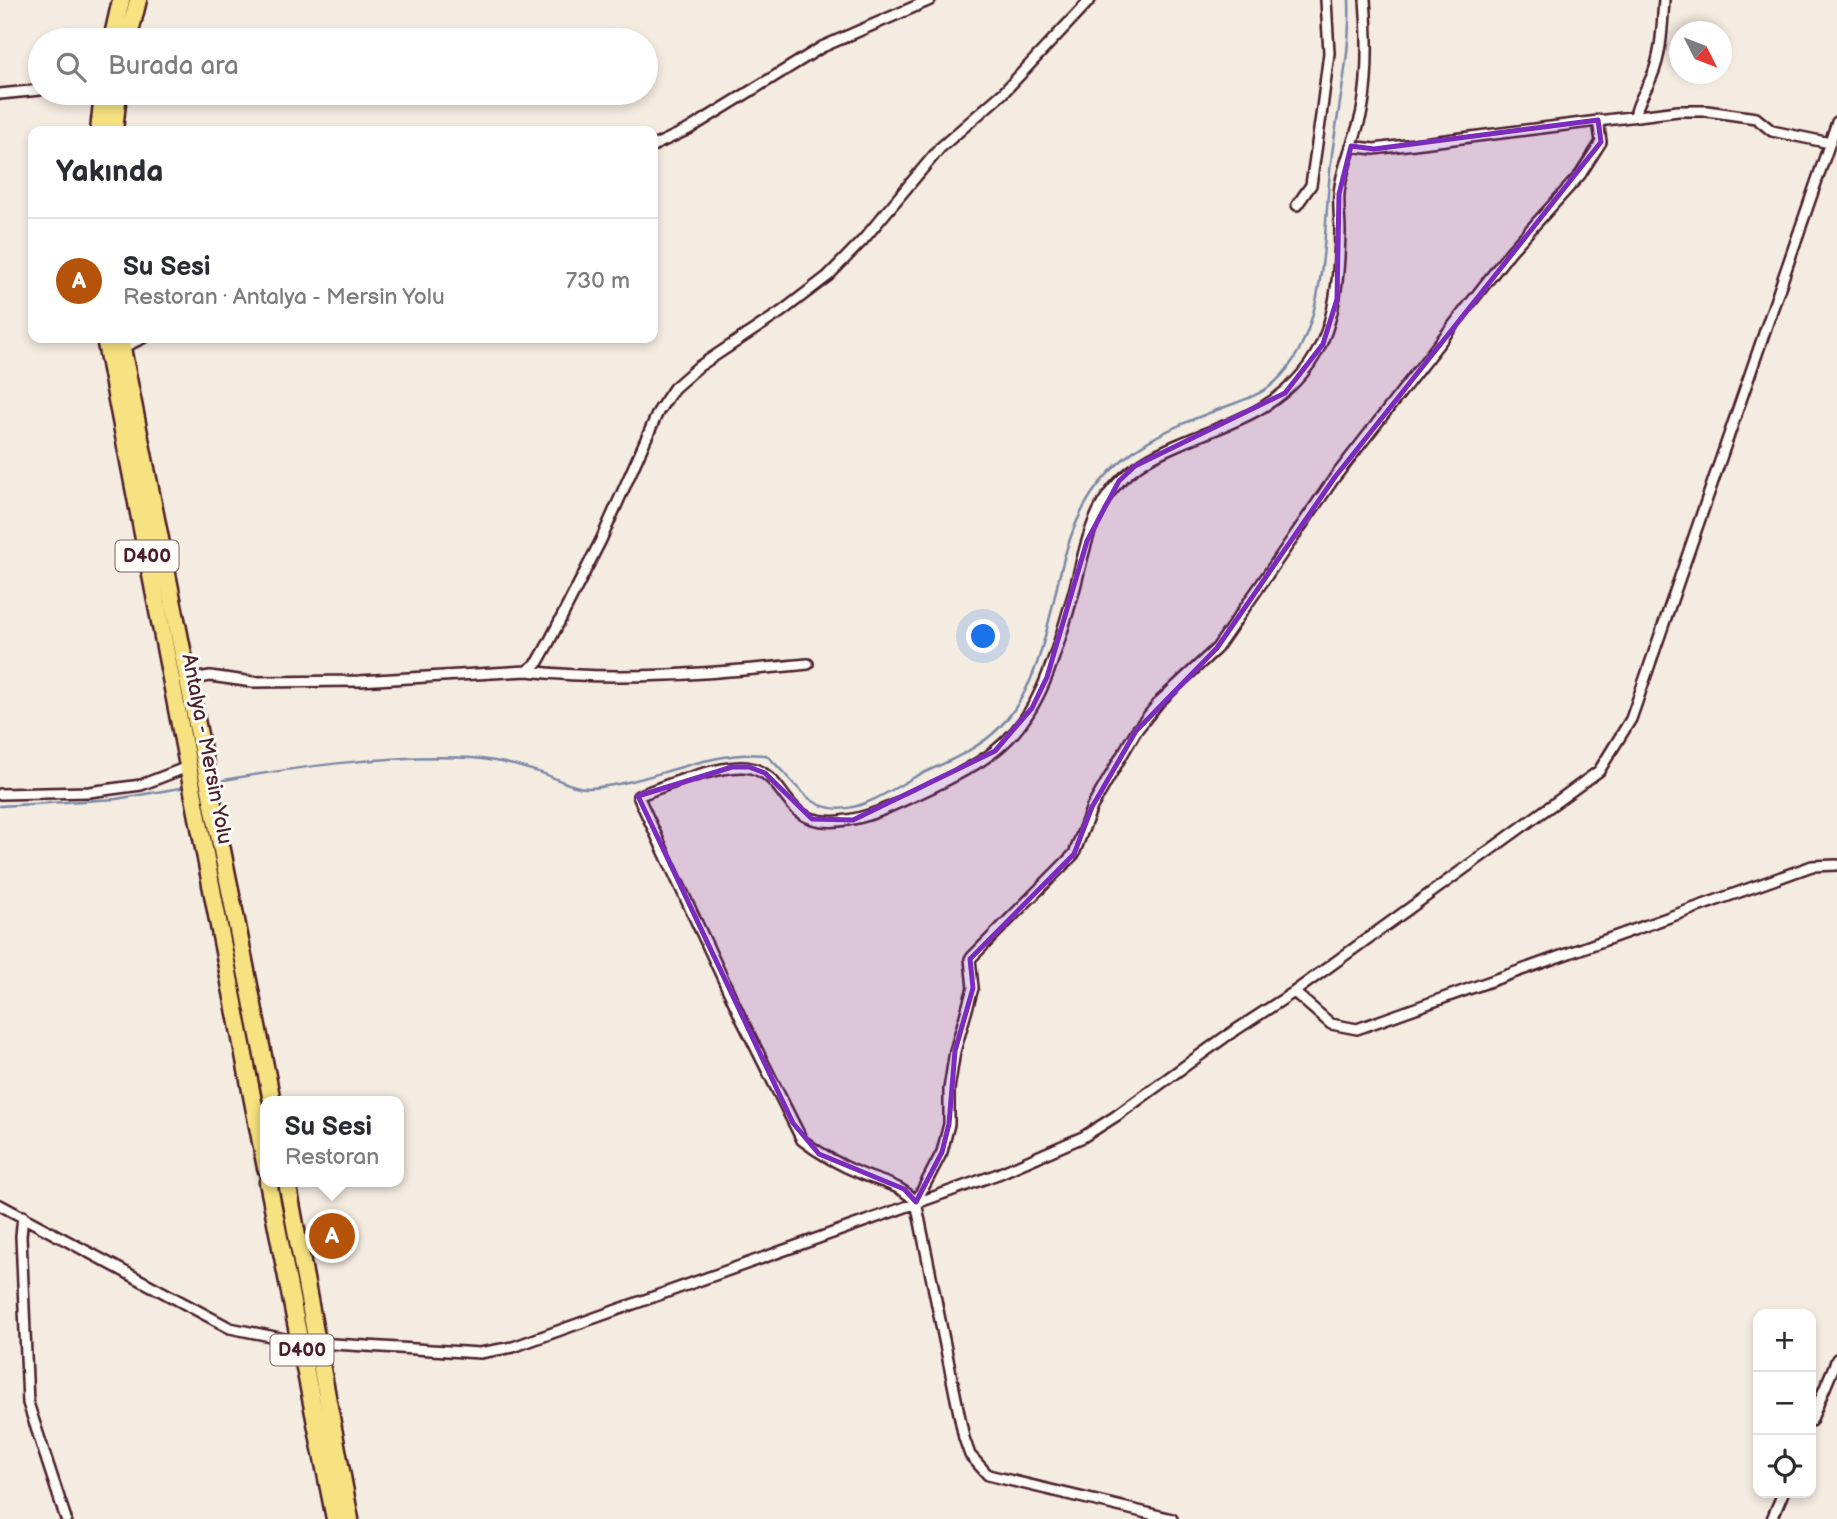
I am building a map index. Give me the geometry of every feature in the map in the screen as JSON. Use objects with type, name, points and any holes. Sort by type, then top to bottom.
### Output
[{"type":"highway","points":[[115,28],[121,0]]},
{"type":"highway","points":[[131,28],[138,0]]},
{"type":"highway","points":[[100,126],[102,105]]},
{"type":"highway","points":[[115,126],[117,105]]},
{"type":"highway","name":"Antalya - Mersin Yolu","points":[[106,343],[195,769],[271,1096]]},
{"type":"highway","name":"Antalya - Mersin Yolu","points":[[121,343],[187,680],[195,769]]},
{"type":"highway","name":"Antalya - Mersin Yolu","points":[[204,804],[260,1138]]},
{"type":"highway","name":"D400","points":[[269,1187],[350,1519]]},
{"type":"highway","name":"D400","points":[[288,1187],[335,1519]]},
{"type":"street","points":[[658,144],[689,129],[822,47],[930,0]]},
{"type":"street","points":[[527,671],[538,662],[548,643],[601,540],[659,412],[674,388],[698,367],[781,312],[828,276],[863,240],[940,148],[1003,93],[1090,0]]},
{"type":"street","points":[[1297,205],[1311,185],[1321,116],[1329,53],[1326,0]]},
{"type":"street","points":[[1172,1519],[988,1475],[977,1465],[964,1438],[916,1202],[904,1189],[819,1154],[802,1140],[741,1018],[638,796],[669,784],[732,767],[749,767],[765,773],[782,789],[798,811],[812,819],[853,820],[878,811],[995,751],[1032,708],[1047,677],[1087,541],[1100,508],[1119,481],[1135,466],[1184,441],[1260,410],[1285,393],[1304,374],[1323,344],[1337,299],[1339,194],[1362,112],[1366,76],[1365,0]]},
{"type":"street","points":[[1635,116],[1637,100],[1652,75],[1658,54],[1664,0]]},
{"type":"street","points":[[0,94],[28,91]]},
{"type":"street","points":[[1351,146],[1374,149],[1598,120],[1707,111],[1756,118],[1772,131],[1830,143]]},
{"type":"street","points":[[916,1202],[942,1152],[948,1124],[954,1051],[972,988],[970,959],[1074,854],[1092,807],[1136,731],[1160,701],[1217,648],[1335,477],[1511,251],[1580,175],[1601,142],[1598,120]]},
{"type":"street","points":[[0,1205],[230,1328],[308,1342],[480,1353],[513,1347],[998,1174],[1083,1137],[1294,992],[1329,963],[1599,771],[1631,719],[1837,122]]},
{"type":"street","points":[[187,680],[210,676],[253,682],[359,681],[527,671],[629,676],[730,672],[808,664]]},
{"type":"street","points":[[0,794],[89,792],[141,785],[195,769]]},
{"type":"street","points":[[1294,992],[1331,1024],[1357,1029],[1812,866],[1837,865]]},
{"type":"street","points":[[23,1216],[21,1236],[28,1403],[66,1519]]},
{"type":"street","points":[[1816,1409],[1837,1359]]},
{"type":"street","points":[[1772,1519],[1781,1498]]},
{"type":"highlighted area","points":[[1598,120],[1601,142],[1335,477],[1217,648],[1136,731],[1092,807],[1074,854],[970,959],[973,988],[955,1051],[949,1124],[942,1152],[916,1202],[904,1189],[819,1154],[793,1123],[638,796],[732,767],[749,767],[765,773],[812,819],[853,820],[995,751],[1032,708],[1047,677],[1087,541],[1119,481],[1135,466],[1285,393],[1323,344],[1337,299],[1339,194],[1351,146],[1374,149]]},
{"type":"waterway","points":[[213,782],[342,763],[440,757],[500,762],[590,788],[634,780],[721,757],[766,755],[816,803],[844,809],[873,800],[980,743],[999,728],[1019,703],[1033,675],[1076,523],[1104,478],[1133,451],[1166,431],[1249,398],[1269,387],[1292,361],[1306,336],[1321,276],[1332,154],[1346,58],[1349,0]]},
{"type":"waterway","points":[[0,806],[116,799],[186,787]]},
{"type":"place","name":"Su Sesi","points":[[332,1236]]}]
